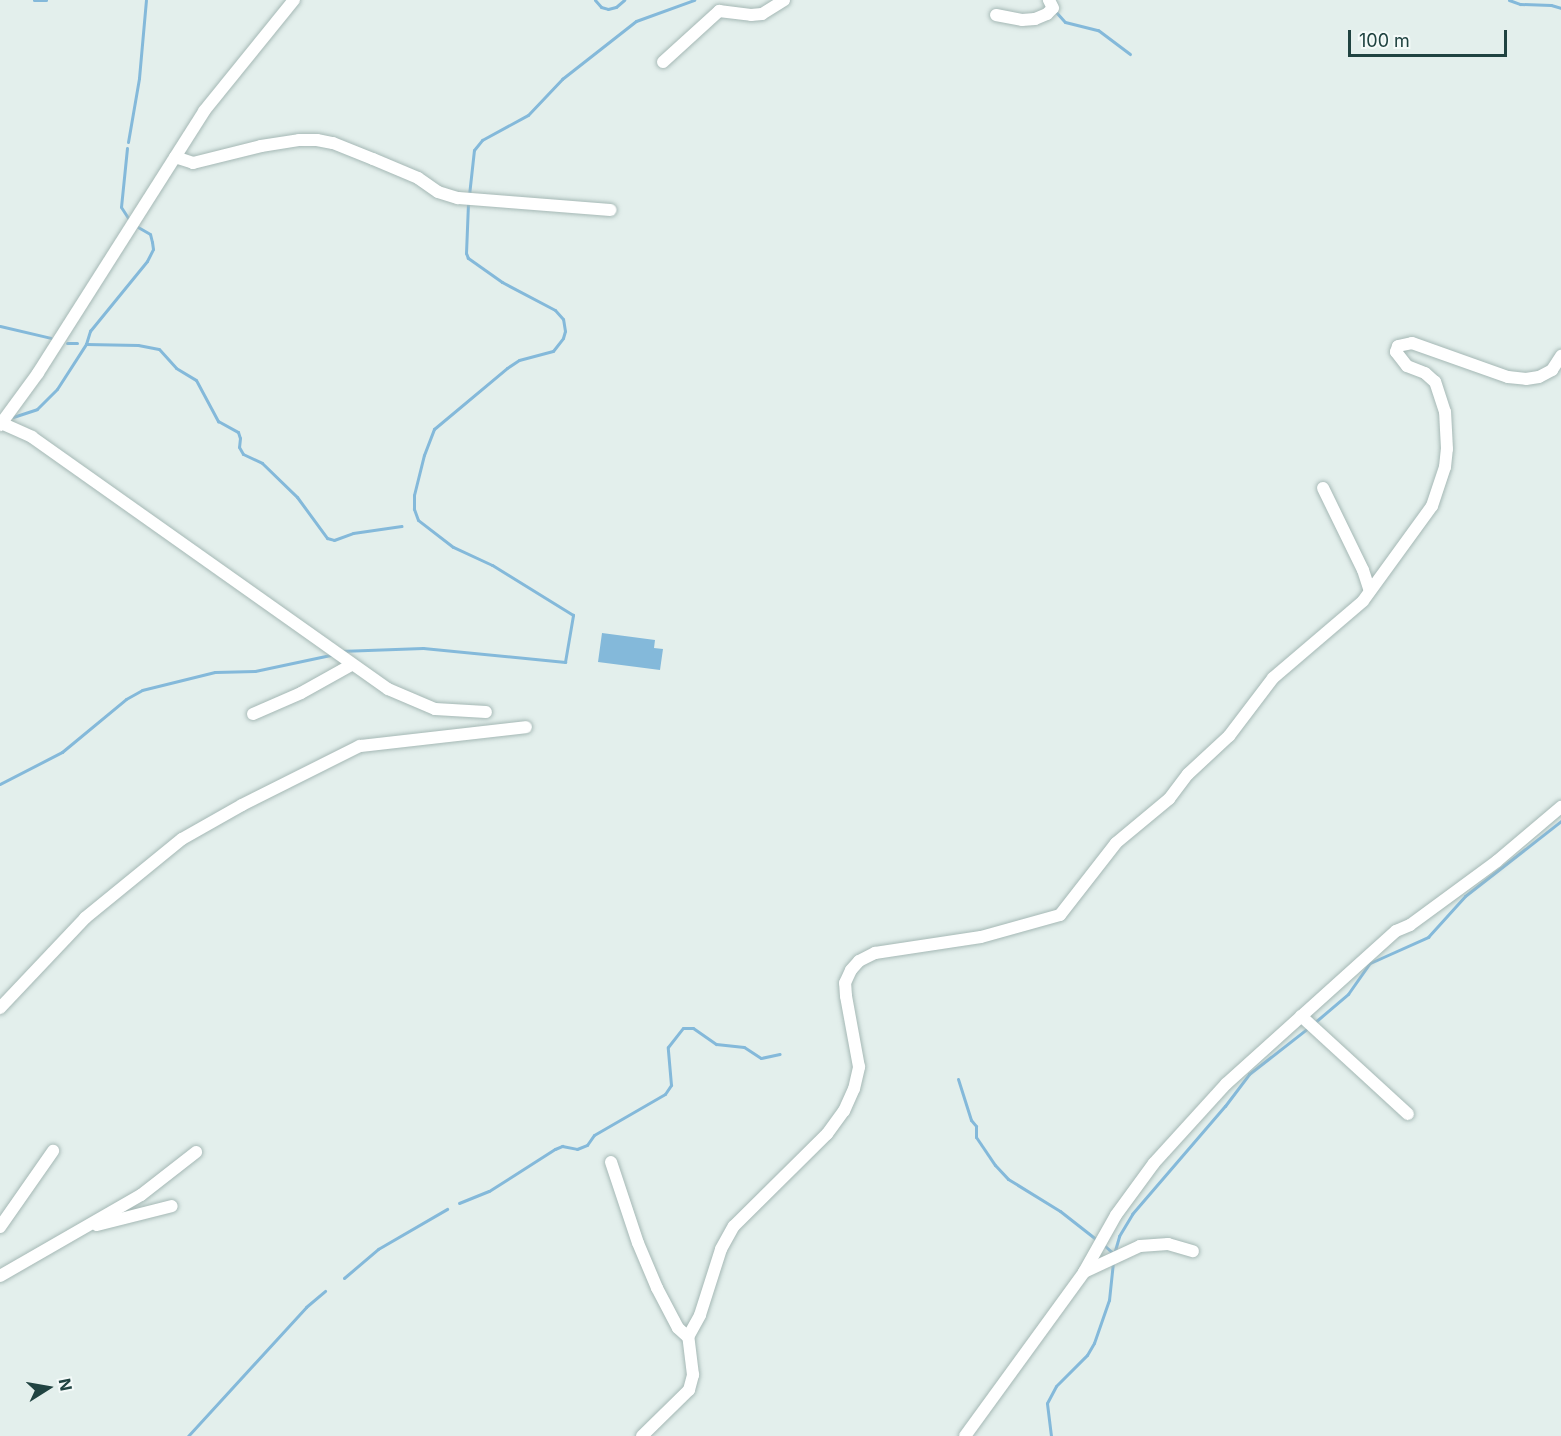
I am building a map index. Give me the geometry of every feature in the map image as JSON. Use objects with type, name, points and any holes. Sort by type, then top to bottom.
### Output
[{"type":"street","points":[[294,0],[204,111],[38,373],[1,424],[32,437],[388,689],[435,709],[486,712]]},
{"type":"street","points":[[663,62],[719,11],[762,14],[784,0]]},
{"type":"street","points":[[996,15],[1022,20],[1035,19],[1047,14],[1053,8],[1049,0]]},
{"type":"street","points":[[175,157],[193,162],[261,146],[299,140],[317,140],[333,143],[373,159],[418,178],[438,192],[458,198],[611,210]]},
{"type":"street","points":[[642,1436],[689,1390],[693,1375],[688,1337],[700,1315],[721,1249],[734,1226],[827,1134],[844,1110],[854,1089],[859,1067],[845,983],[851,970],[859,962],[875,953],[981,937],[1060,915],[1116,843],[1169,799],[1188,774],[1229,736],[1273,678],[1363,601],[1432,506],[1445,467],[1447,449],[1445,412],[1436,382],[1425,373],[1407,366],[1396,352],[1398,346],[1412,343],[1508,377],[1526,379],[1539,377],[1552,370],[1561,356]]},
{"type":"street","points":[[1323,488],[1370,591]]},
{"type":"street","points":[[254,714],[301,693],[351,665]]},
{"type":"street","points":[[0,1008],[93,911],[182,839],[242,805],[360,746],[526,727]]},
{"type":"street","points":[[965,1436],[1084,1272],[1116,1215],[1154,1163],[1226,1084],[1396,931],[1410,925],[1497,861],[1561,807]]},
{"type":"street","points":[[1301,1016],[1408,1114]]},
{"type":"street","points":[[0,1227],[53,1151]]},
{"type":"street","points":[[0,1276],[141,1195],[196,1152]]},
{"type":"street","points":[[612,1162],[638,1243],[657,1288],[678,1328],[688,1337]]},
{"type":"street","points":[[84,1228],[172,1206]]},
{"type":"street","points":[[1084,1272],[1140,1246],[1168,1244],[1193,1251]]},
{"type":"water","points":[[602,633],[655,640],[654,648],[663,649],[660,670],[598,662]]},
{"type":"waterway","points":[[34,0],[46,0]]},
{"type":"waterway","points":[[128,142],[139,78],[146,0]]},
{"type":"waterway","points":[[595,0],[601,7],[608,9],[616,7],[624,0]]},
{"type":"waterway","points":[[469,195],[474,150],[482,140],[528,115],[562,79],[636,21],[694,0]]},
{"type":"waterway","points":[[1509,0],[1520,4],[1551,5],[1561,8]]},
{"type":"waterway","points":[[1056,12],[1065,22],[1098,30],[1130,54]]},
{"type":"waterway","points":[[127,148],[121,207],[130,221]]},
{"type":"waterway","points":[[340,651],[423,648],[565,662],[573,615],[492,565],[453,547],[418,520],[414,509],[414,495],[424,455],[434,429],[519,360],[553,351],[563,338],[565,331],[563,319],[555,310],[502,282],[468,258],[466,253],[468,204]]},
{"type":"waterway","points":[[13,417],[37,409],[57,389],[86,344],[90,331],[147,261],[153,249],[150,234],[138,227]]},
{"type":"waterway","points":[[0,326],[51,338]]},
{"type":"waterway","points":[[67,343],[77,343]]},
{"type":"waterway","points":[[86,344],[138,345],[159,349],[176,368],[196,380],[218,421],[238,432],[239,447],[243,454],[262,463],[297,497],[327,538],[334,540],[353,533],[402,526]]},
{"type":"waterway","points":[[0,784],[62,752],[126,699],[142,690],[215,672],[255,671],[330,655]]},
{"type":"waterway","points":[[1314,1023],[1348,994],[1370,963],[1428,937],[1465,896],[1561,821]]},
{"type":"waterway","points":[[459,1203],[489,1191],[555,1149],[562,1146],[577,1149],[587,1145],[594,1135],[665,1094],[671,1085],[668,1047],[683,1028],[693,1028],[716,1044],[744,1047],[761,1058],[780,1054]]},
{"type":"waterway","points":[[1114,1254],[1119,1236],[1132,1214],[1225,1106],[1249,1074],[1308,1028]]},
{"type":"waterway","points":[[958,1079],[971,1120],[976,1126],[976,1137],[995,1165],[1008,1179],[1060,1211],[1097,1240]]},
{"type":"waterway","points":[[344,1278],[378,1249],[447,1209]]},
{"type":"waterway","points":[[1105,1246],[1114,1254]]},
{"type":"waterway","points":[[1051,1436],[1047,1403],[1056,1386],[1087,1355],[1094,1343],[1109,1300],[1113,1264]]},
{"type":"waterway","points":[[188,1436],[306,1307],[325,1291]]}]
